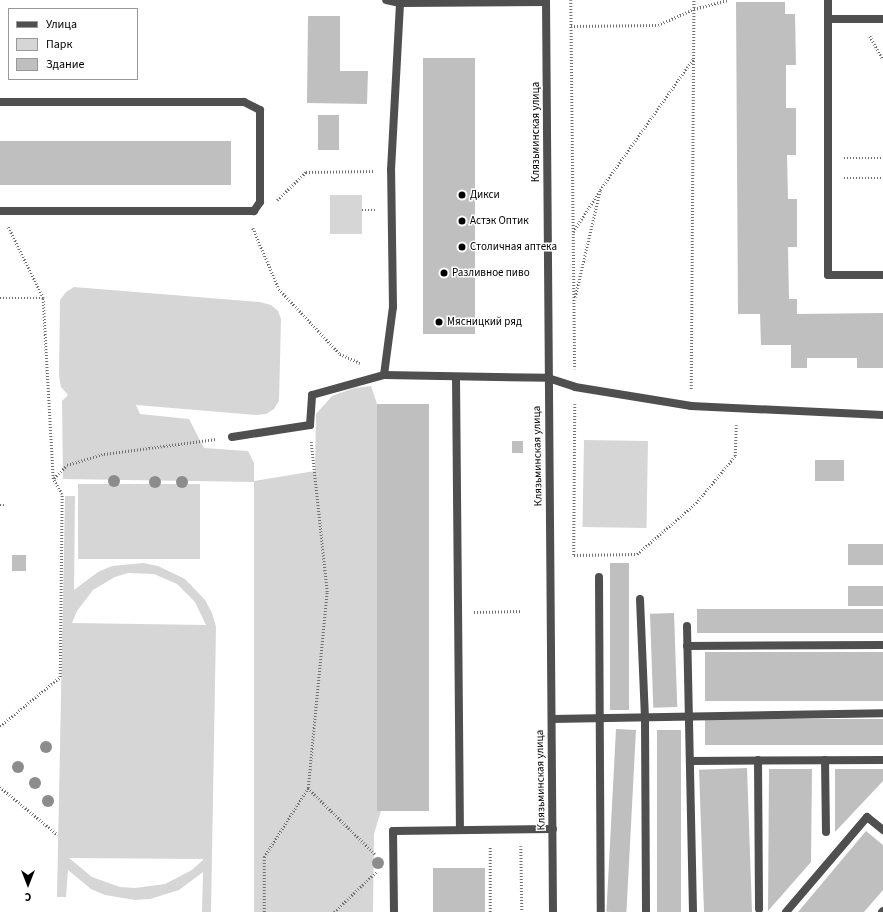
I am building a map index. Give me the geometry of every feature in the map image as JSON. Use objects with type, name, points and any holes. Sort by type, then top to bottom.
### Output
[{"type":"street","points":[[386,0],[546,1]]},
{"type":"street","points":[[828,0],[830,19],[828,275],[883,275]]},
{"type":"street","points":[[384,375],[393,307],[391,170],[400,1]]},
{"type":"street","name":"Клязьминская улица","points":[[546,1],[553,912]]},
{"type":"street","points":[[830,19],[883,19]]},
{"type":"street","points":[[0,102],[244,102],[260,110],[260,202],[254,211],[0,211]]},
{"type":"street","points":[[232,437],[310,425],[312,395],[384,375],[548,378],[575,387],[691,406],[883,415]]},
{"type":"street","points":[[456,377],[460,830]]},
{"type":"street","points":[[599,577],[601,912]]},
{"type":"street","points":[[640,599],[645,718],[646,912]]},
{"type":"street","points":[[687,626],[693,912]]},
{"type":"street","points":[[687,646],[883,645]]},
{"type":"street","points":[[552,719],[689,718],[883,713]]},
{"type":"street","points":[[758,760],[759,909]]},
{"type":"street","points":[[825,760],[826,832]]},
{"type":"street","points":[[690,761],[883,760]]},
{"type":"street","points":[[786,912],[867,816],[883,830]]},
{"type":"street","points":[[394,912],[393,831],[553,829]]},
{"type":"path","points":[[571,0],[575,387],[574,555],[636,554],[696,503],[734,456],[737,408]]},
{"type":"path","points":[[691,406],[694,0]]},
{"type":"path","points":[[571,26],[658,25],[694,9],[727,0]]},
{"type":"path","points":[[860,19],[883,58]]},
{"type":"path","points":[[573,232],[600,190],[693,59]]},
{"type":"path","points":[[829,159],[883,158]]},
{"type":"path","points":[[273,204],[306,172],[391,170]]},
{"type":"path","points":[[829,178],[883,178]]},
{"type":"path","points":[[574,302],[600,190]]},
{"type":"path","points":[[254,211],[251,225],[280,289],[340,354],[384,375]]},
{"type":"path","points":[[0,726],[60,677],[62,494],[54,479],[43,298],[7,225]]},
{"type":"path","points":[[0,298],[43,298]]},
{"type":"path","points":[[264,912],[264,857],[308,788],[327,592],[310,425]]},
{"type":"path","points":[[54,479],[67,465],[104,454],[232,437]]},
{"type":"path","points":[[0,505],[5,505]]},
{"type":"path","points":[[458,612],[522,611]]},
{"type":"path","points":[[0,787],[58,835]]},
{"type":"path","points":[[308,788],[384,863]]},
{"type":"path","points":[[490,829],[490,912]]},
{"type":"path","points":[[521,829],[522,912]]},
{"type":"path","points":[[334,912],[384,863],[393,861]]},
{"type":"green space","points":[[330,195],[362,195],[362,234],[330,234]]},
{"type":"green space","points":[[74,287],[260,302],[271,305],[278,311],[281,319],[279,401],[274,409],[266,414],[256,415],[136,405],[140,414],[189,419],[204,448],[248,451],[254,463],[254,481],[315,471],[316,414],[332,396],[354,388],[371,386],[377,404],[381,811],[374,834],[373,912],[254,912],[254,482],[63,479],[62,401],[68,395],[61,387],[59,376],[60,300],[66,292]]},
{"type":"green space","points":[[584,440],[648,441],[646,528],[582,527]]},
{"type":"green space","points":[[78,484],[200,484],[200,559],[78,559]]},
{"type":"green space","points":[[65,496],[75,496],[74,590],[98,572],[112,566],[143,563],[158,566],[185,579],[205,600],[212,613],[216,627],[211,912],[202,912],[203,872],[179,890],[150,899],[135,900],[105,895],[91,889],[68,870],[66,897],[57,897]],"holes":[[[128,573],[154,574],[177,584],[195,602],[206,625],[72,623],[77,611],[93,590],[115,577]],[[69,858],[203,859],[203,860],[192,870],[165,884],[135,888],[120,887],[92,877]]]},
{"type":"building","points":[[736,2],[785,2],[785,14],[795,14],[796,65],[786,65],[786,108],[796,108],[796,155],[787,155],[788,199],[797,199],[797,247],[788,247],[789,299],[797,299],[797,314],[883,313],[883,368],[857,368],[857,358],[807,358],[807,368],[791,368],[791,345],[761,345],[760,314],[738,314]]},
{"type":"building","points":[[308,16],[340,16],[340,71],[368,71],[367,104],[307,103]]},
{"type":"building","points":[[423,58],[475,58],[475,334],[423,334]]},
{"type":"building","points":[[318,115],[339,115],[339,150],[318,150]]},
{"type":"building","points":[[0,141],[231,141],[231,185],[0,185]]},
{"type":"building","points":[[377,404],[429,404],[429,811],[377,811]]},
{"type":"building","points":[[512,441],[523,441],[523,453],[512,453]]},
{"type":"building","points":[[815,460],[844,460],[844,481],[815,481]]},
{"type":"building","points":[[848,544],[883,544],[883,565],[848,565]]},
{"type":"building","points":[[12,555],[26,555],[26,571],[12,571]]},
{"type":"building","points":[[610,563],[629,563],[629,710],[610,710]]},
{"type":"building","points":[[848,586],[883,586],[883,606],[848,606]]},
{"type":"building","points":[[697,609],[883,609],[883,633],[697,633]]},
{"type":"building","points":[[674,613],[677,707],[653,708],[650,614]]},
{"type":"building","points":[[705,652],[883,652],[883,701],[705,701]]},
{"type":"building","points":[[705,719],[883,719],[883,745],[705,745]]},
{"type":"building","points":[[616,729],[636,730],[626,912],[606,912]]},
{"type":"building","points":[[657,730],[681,730],[681,912],[657,912]]},
{"type":"building","points":[[747,768],[752,912],[704,912],[699,770]]},
{"type":"building","points":[[769,769],[812,769],[811,862],[768,911]]},
{"type":"building","points":[[835,769],[883,769],[883,781],[835,832]]},
{"type":"building","points":[[866,831],[883,845],[883,890],[864,912],[798,912]]},
{"type":"building","points":[[433,868],[485,868],[485,912],[433,912]]},
{"type":"place","name":"Дикси","points":[[462,195]]},
{"type":"place","name":"Астэк Оптик","points":[[462,221]]},
{"type":"place","name":"Столичная аптека","points":[[462,247]]},
{"type":"place","name":"Разливное пиво","points":[[444,273]]},
{"type":"place","name":"Мясницкий ряд","points":[[439,322]]}]
